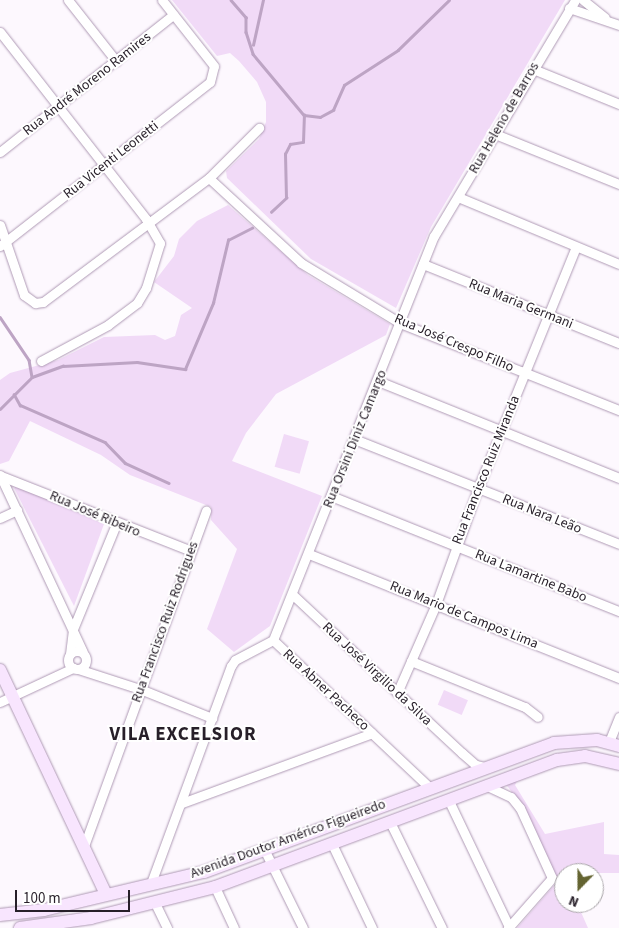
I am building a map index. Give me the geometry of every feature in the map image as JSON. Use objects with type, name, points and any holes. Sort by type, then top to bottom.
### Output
[{"type":"main road","points":[[0,670],[108,892],[96,906],[86,912],[23,927]]},
{"type":"main road","name":"Avenida Doutor Américo Figueiredo","points":[[0,915],[44,910],[108,892],[204,872],[554,744],[614,744]]},
{"type":"main road","points":[[585,756],[598,755],[614,744]]},
{"type":"main road","name":"Avenida Doutor Américo Figueiredo","points":[[23,927],[94,923],[154,902],[215,888],[449,801],[475,772],[542,764],[585,756],[619,764]]},
{"type":"main road","points":[[151,883],[167,891],[189,893]]},
{"type":"street","points":[[68,0],[116,61]]},
{"type":"street","points":[[162,0],[173,15]]},
{"type":"street","name":"Rua Heleno de Barros","points":[[434,236],[574,0]]},
{"type":"street","points":[[583,0],[609,21]]},
{"type":"street","points":[[569,8],[619,25]]},
{"type":"street","name":"Rua André Moreno Ramires","points":[[1,150],[173,15]]},
{"type":"street","name":"Rua Vicenti Leonetti","points":[[3,244],[210,82],[214,75],[214,66],[173,15]]},
{"type":"street","points":[[0,32],[158,237],[159,251],[146,288],[137,303],[108,325],[40,361]]},
{"type":"street","points":[[533,69],[619,104]]},
{"type":"street","points":[[0,226],[3,244],[24,295],[36,303],[47,300],[209,178],[259,128]]},
{"type":"street","points":[[495,134],[619,184]]},
{"type":"street","name":"Rua José Crespo Filho","points":[[209,178],[301,263],[400,322],[619,410]]},
{"type":"street","points":[[458,197],[619,264]]},
{"type":"street","name":"Rua Orsini Diniz Camargo","points":[[273,640],[293,595],[434,236]]},
{"type":"street","name":"Rua Francisco Ruiz Miranda","points":[[397,693],[436,604],[478,488],[576,247]]},
{"type":"street","name":"Rua Maria Germani","points":[[423,264],[619,343]]},
{"type":"street","points":[[378,381],[619,478]]},
{"type":"street","name":"Rua Nara Leão","points":[[354,439],[619,544]]},
{"type":"street","points":[[0,476],[85,656],[104,676]]},
{"type":"street","name":"Rua José Ribeiro","points":[[0,476],[8,477],[116,524],[191,552]]},
{"type":"street","name":"Rua Lamartine Babo","points":[[331,496],[619,611]]},
{"type":"street","points":[[0,518],[17,510]]},
{"type":"street","name":"Rua Francisco Ruiz Rodrigues","points":[[84,846],[206,510]]},
{"type":"street","points":[[116,524],[73,629],[68,662],[75,669],[104,676],[212,718]]},
{"type":"street","name":"Rua Mario de Campos Lima","points":[[309,554],[619,678]]},
{"type":"street","name":"Rua José Virgilio da Silva","points":[[293,595],[397,693],[475,772],[511,797],[520,808],[552,878],[508,928]]},
{"type":"street","name":"Rua Abner Pacheco","points":[[151,883],[231,666],[273,640],[430,788]]},
{"type":"street","points":[[70,654],[85,656]]},
{"type":"street","points":[[0,702],[85,665],[85,656]]},
{"type":"street","points":[[411,661],[525,707],[538,717]]},
{"type":"street","points":[[614,744],[619,716]]},
{"type":"street","points":[[182,803],[372,733]]},
{"type":"street","points":[[449,801],[508,928]]},
{"type":"street","points":[[72,821],[81,825],[93,818]]},
{"type":"street","points":[[390,822],[442,928]]},
{"type":"street","points":[[332,844],[372,928]]},
{"type":"street","points":[[264,849],[303,928]]},
{"type":"street","points":[[215,888],[234,928]]},
{"type":"street","points":[[154,902],[166,928]]},
{"type":"shaded area","points":[[172,0],[565,0],[431,227],[396,308],[311,259],[227,178],[226,171],[259,139],[266,122],[266,102],[257,82],[239,61],[230,53],[217,56]]},
{"type":"shaded area","points":[[228,205],[308,275],[390,324],[386,335],[276,394],[246,433],[232,461],[322,496],[270,626],[234,652],[207,629],[237,549],[211,520],[211,507],[130,475],[101,455],[30,421],[9,461],[0,464],[0,380],[10,373],[58,360],[104,337],[155,335],[165,340],[175,336],[181,315],[192,308],[154,282],[174,256],[179,239],[197,221]]},
{"type":"shaded area","points":[[284,434],[309,441],[300,474],[275,467]]},
{"type":"shaded area","points":[[16,486],[104,524],[74,606],[14,488]]},
{"type":"shaded area","points":[[444,690],[468,700],[462,715],[438,705]]},
{"type":"shaded area","points":[[519,778],[515,785],[545,834],[604,822],[604,854],[619,855],[619,873],[604,873],[604,863],[554,863],[554,872],[524,808],[505,783]]},
{"type":"shaded area","points":[[554,886],[554,913],[581,913],[588,928],[517,928]]},
{"type":"waterway","points":[[231,0],[246,17],[246,32],[253,54],[304,115]]},
{"type":"waterway","points":[[253,45],[263,0]]},
{"type":"waterway","points":[[271,212],[286,198],[285,154],[290,144],[303,142],[304,115],[320,117],[333,110],[344,85],[398,50],[449,0]]},
{"type":"waterway","points":[[0,409],[32,377],[63,366],[137,362],[185,369],[213,303],[228,240],[252,228]]},
{"type":"waterway","points":[[0,317],[29,360],[32,377]]},
{"type":"waterway","points":[[14,394],[20,405],[105,442],[125,463],[169,483]]},
{"type":"district","name":"VILA EXCELSIOR","points":[[183,735]]}]
